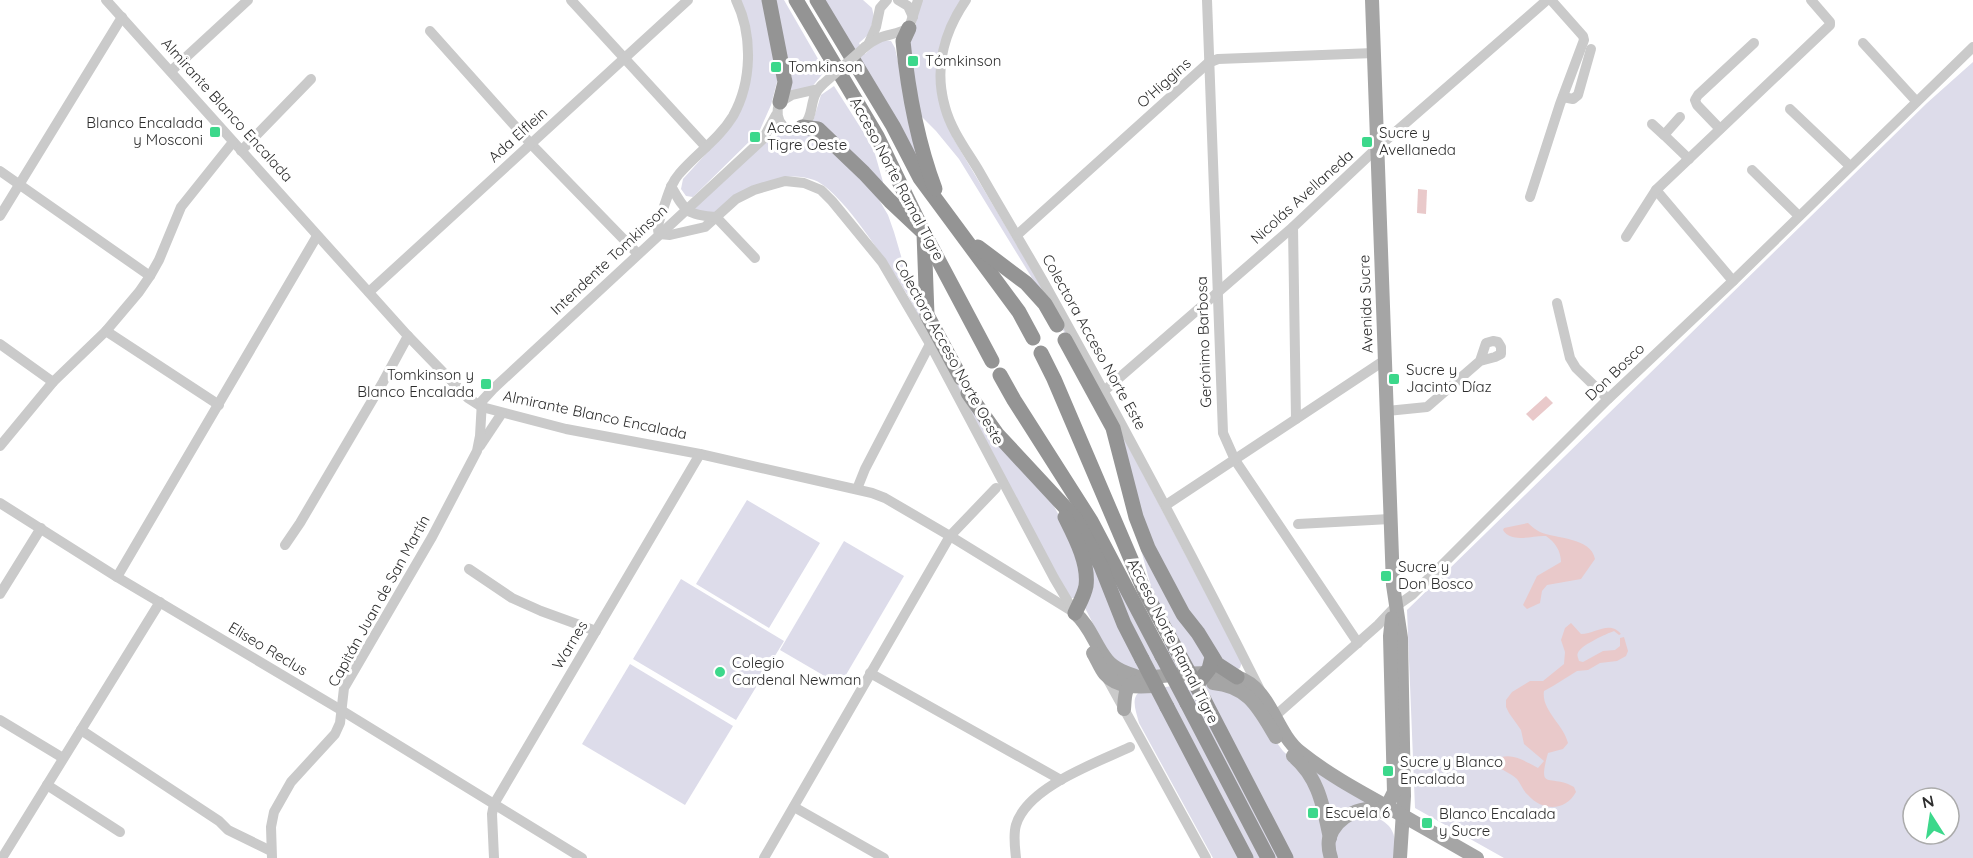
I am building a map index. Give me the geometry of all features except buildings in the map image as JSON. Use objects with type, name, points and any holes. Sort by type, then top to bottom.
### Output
[{"type":"highway","points":[[769,0],[784,82],[778,109]]},
{"type":"highway","name":"Acceso Norte Ramal Tigre","points":[[796,0],[877,136],[924,233],[992,361]]},
{"type":"highway","name":"Acceso Norte Ramal Tigre","points":[[817,0],[893,126],[920,178],[1019,312],[1033,338]]},
{"type":"highway","points":[[911,23],[903,40],[915,122],[927,169],[946,214]]},
{"type":"highway","points":[[794,128],[818,129],[924,233],[927,315],[960,378]]},
{"type":"highway","points":[[964,236],[1026,283],[1045,304],[1057,325]]},
{"type":"highway","points":[[1065,340],[1113,428],[1136,517],[1148,548],[1183,614],[1198,633],[1212,657],[1224,671],[1236,677]]},
{"type":"highway","name":"Acceso Norte Ramal Tigre","points":[[1041,353],[1145,592],[1176,649],[1201,685],[1286,858]]},
{"type":"highway","name":"Acceso Norte Ramal Tigre","points":[[1000,375],[1091,521],[1268,858]]},
{"type":"highway","points":[[968,393],[997,434],[1047,486],[1084,532],[1101,566],[1124,624],[1246,858]]},
{"type":"highway","points":[[1047,486],[1072,531],[1086,571],[1085,589],[1075,613]]},
{"type":"highway","points":[[1201,685],[1212,657]]},
{"type":"main road","name":"Avenida Sucre","points":[[1372,0],[1390,519],[1395,607],[1401,638],[1404,796],[1399,853]]},
{"type":"main road","name":"Avenida Sucre","points":[[1383,809],[1394,792],[1390,636],[1391,619],[1395,607]]},
{"type":"main road","points":[[1075,613],[1078,625],[1106,675]]},
{"type":"main road","name":"Almirante Blanco Encalada","points":[[1075,613],[1085,621],[1107,660],[1116,668],[1141,678],[1201,685],[1236,677],[1245,681],[1263,695],[1285,736],[1300,752],[1366,795],[1383,809],[1402,815],[1477,858]]},
{"type":"main road","name":"Almirante Blanco Encalada","points":[[1106,675],[1128,686],[1225,684],[1248,696],[1281,745],[1304,766],[1314,779],[1322,798],[1331,858]]},
{"type":"main road","points":[[1124,709],[1128,686],[1141,678]]},
{"type":"main road","points":[[1329,838],[1344,817],[1361,810],[1383,809],[1395,826],[1399,853]]},
{"type":"street","name":"Almirante Blanco Encalada","points":[[106,0],[408,336],[468,398],[482,407],[566,429],[700,454],[857,489],[885,498],[1075,613]]},
{"type":"street","points":[[171,71],[248,0]]},
{"type":"street","points":[[571,0],[706,147]]},
{"type":"street","name":"Ada Elflein","points":[[369,292],[688,0]]},
{"type":"street","points":[[659,234],[658,224],[671,186],[678,175],[732,117],[740,100],[746,81],[748,57],[747,33],[736,0]]},
{"type":"street","points":[[867,45],[876,27],[880,8],[887,0]]},
{"type":"street","points":[[898,0],[908,6],[911,23]]},
{"type":"street","points":[[820,87],[792,95],[778,109],[780,124],[794,128],[807,122],[812,100],[820,87],[867,45],[881,36],[903,32],[911,23],[918,0]]},
{"type":"street","name":"Colectora Acceso Norte Este","points":[[966,0],[949,30],[941,61],[945,107],[952,127],[1017,235],[1104,391],[1263,695]]},
{"type":"street","name":"Gerónimo Barbosa","points":[[1206,0],[1224,434],[1235,460],[1358,643]]},
{"type":"street","points":[[1530,197],[1584,40],[1583,36],[1549,0]]},
{"type":"street","name":"Nicolás Avellaneda","points":[[1104,391],[1293,227],[1377,148],[1549,0]]},
{"type":"street","points":[[1626,237],[1656,190],[1830,25],[1826,16],[1811,0]]},
{"type":"street","points":[[0,216],[122,17]]},
{"type":"street","points":[[430,31],[531,144],[637,253]]},
{"type":"street","points":[[1720,129],[1696,105],[1695,100],[1754,43]]},
{"type":"street","points":[[1863,43],[1916,101]]},
{"type":"street","name":"Don Bosco","points":[[1275,716],[1395,607],[1412,595],[1608,399],[1733,281],[1973,47]]},
{"type":"street","points":[[1563,97],[1573,99],[1578,95],[1591,49]]},
{"type":"street","name":"O'Higgins","points":[[1017,235],[1208,63],[1218,59],[1374,53]]},
{"type":"street","points":[[242,151],[311,79]]},
{"type":"street","name":"Intendente Tomkinson","points":[[482,407],[482,401],[493,388],[763,139],[778,109]]},
{"type":"street","points":[[1790,110],[1850,166]]},
{"type":"street","points":[[1664,135],[1680,117]]},
{"type":"street","points":[[1652,124],[1689,159]]},
{"type":"street","name":"Intendente Tomkinson","points":[[763,139],[794,128]]},
{"type":"street","points":[[0,446],[53,382],[106,331],[150,276],[181,207],[233,142]]},
{"type":"street","points":[[1752,170],[1799,216]]},
{"type":"street","points":[[0,171],[150,276]]},
{"type":"street","name":"Colectora Acceso Norte Oeste","points":[[659,234],[670,235],[705,227],[736,199],[754,190],[785,181],[814,186],[832,201],[882,262],[930,344],[1054,578],[1075,613]]},
{"type":"street","points":[[671,186],[685,210],[701,216],[716,217],[755,258]]},
{"type":"street","points":[[1656,190],[1733,281]]},
{"type":"street","points":[[1293,227],[1296,419]]},
{"type":"street","points":[[117,577],[317,236]]},
{"type":"street","points":[[1557,303],[1570,358],[1576,368],[1608,399]]},
{"type":"street","points":[[106,331],[219,405]]},
{"type":"street","points":[[285,545],[300,524],[372,402],[408,336]]},
{"type":"street","points":[[0,344],[53,382]]},
{"type":"street","points":[[857,489],[930,344]]},
{"type":"street","points":[[1166,506],[1385,360]]},
{"type":"street","points":[[1387,411],[1427,407],[1480,361]]},
{"type":"street","name":"Capitán Juan de San Martín","points":[[477,451],[482,407]]},
{"type":"street","name":"Capitán Juan de San Martín","points":[[272,855],[271,827],[274,812],[291,782],[335,734],[340,723],[344,688],[432,537],[477,451],[502,413]]},
{"type":"street","name":"Warnes","points":[[494,858],[492,814],[494,804],[700,454]]},
{"type":"street","points":[[764,858],[950,536],[996,488]]},
{"type":"street","name":"Eliseo Reclus","points":[[0,503],[117,577],[341,710],[582,858]]},
{"type":"street","points":[[1298,524],[1390,519]]},
{"type":"street","points":[[0,594],[41,528]]},
{"type":"street","points":[[469,569],[512,598],[596,631]]},
{"type":"street","points":[[1042,593],[1050,587],[1054,578]]},
{"type":"street","points":[[2,858],[160,602]]},
{"type":"street","points":[[870,673],[1061,780]]},
{"type":"street","points":[[1106,675],[1206,858]]},
{"type":"street","points":[[0,720],[63,758]]},
{"type":"street","points":[[81,730],[219,821],[228,830],[272,855]]},
{"type":"street","points":[[1016,858],[1016,824],[1029,803],[1061,780],[1130,747]]},
{"type":"street","points":[[47,785],[120,832]]},
{"type":"street","points":[[794,807],[884,858]]},
{"type":"shaded area","points":[[739,0],[765,0],[778,78],[771,105],[759,132],[693,197],[686,196],[681,189],[683,179],[734,123],[747,92]]},
{"type":"shaded area","points":[[772,0],[784,0],[825,71],[811,88],[790,92],[792,77],[787,67]]},
{"type":"shaded area","points":[[825,0],[863,0],[872,8],[874,17],[869,34],[859,43],[865,54],[877,44],[887,40],[891,41],[895,48],[920,162]]},
{"type":"shaded area","points":[[921,0],[965,0],[941,53],[953,138],[1064,324],[1242,662],[1240,668],[1236,670],[1229,668],[1192,617],[1152,545],[1080,360],[1051,309],[959,159],[919,114],[909,43],[916,27]]},
{"type":"shaded area","points":[[1973,62],[1973,858],[1504,858],[1415,808],[1407,610],[1927,103]]},
{"type":"shaded area","points":[[834,86],[875,154],[883,182],[882,186],[813,121],[821,95]]},
{"type":"shaded area","points":[[811,131],[833,149],[878,198],[888,215],[911,290],[973,409],[1048,495],[1064,525],[1083,578],[1075,598],[1069,598],[907,294],[865,231],[838,198],[814,180],[802,177],[783,177],[711,218],[693,210],[767,139],[779,134]]},
{"type":"shaded area","points":[[1418,189],[1427,190],[1426,214],[1417,213]]},
{"type":"shaded area","points":[[1546,396],[1553,403],[1533,421],[1526,414]]},
{"type":"shaded area","points":[[747,500],[820,543],[769,628],[696,584]]},
{"type":"shaded area","points":[[1528,523],[1540,532],[1587,546],[1595,559],[1581,579],[1547,585],[1542,591],[1540,603],[1527,609],[1523,605],[1537,576],[1561,562],[1557,547],[1546,536],[1517,538],[1503,530]]},
{"type":"shaded area","points":[[844,541],[904,576],[840,685],[780,650]]},
{"type":"shaded area","points":[[1087,542],[1121,631],[1139,669],[1149,669],[1100,553],[1164,672],[1138,672],[1111,659],[1084,606]]},
{"type":"shaded area","points":[[1140,546],[1211,660],[1193,672],[1153,594]]},
{"type":"shaded area","points":[[681,579],[784,641],[736,720],[633,659]]},
{"type":"shaded area","points":[[1571,623],[1581,634],[1612,628],[1621,634],[1614,631],[1585,645],[1578,652],[1579,661],[1583,662],[1603,651],[1615,650],[1620,646],[1620,638],[1624,637],[1628,651],[1626,656],[1617,661],[1600,663],[1588,670],[1577,671],[1544,691],[1546,705],[1568,743],[1563,749],[1548,753],[1545,778],[1566,783],[1574,787],[1576,792],[1566,803],[1553,807],[1534,800],[1525,792],[1517,779],[1499,767],[1495,761],[1505,756],[1522,760],[1538,768],[1544,761],[1524,744],[1521,730],[1506,707],[1506,700],[1512,692],[1530,681],[1543,681],[1564,664],[1565,652],[1561,640],[1565,628]]},
{"type":"shaded area","points":[[1167,644],[1282,858],[1273,858],[1162,646]]},
{"type":"shaded area","points":[[630,664],[733,726],[685,805],[582,744]]},
{"type":"shaded area","points":[[1211,684],[1238,691],[1283,751],[1310,780],[1329,858],[1290,858],[1200,685]]},
{"type":"shaded area","points":[[1172,686],[1264,858],[1250,858],[1159,688]]},
{"type":"shaded area","points":[[1149,688],[1242,858],[1213,858],[1139,723],[1135,706],[1136,697],[1142,690]]},
{"type":"shaded area","points":[[1311,768],[1371,805],[1330,828]]},
{"type":"shaded area","points":[[1365,814],[1381,820],[1391,828],[1395,841],[1394,858],[1335,858],[1334,841],[1338,828],[1348,820]]},
{"type":"place","name":"Tómkinson","points":[[913,61]]},
{"type":"place","name":"Tomkinson","points":[[776,67]]},
{"type":"place","name":"Blanco Encalada y Mosconi","points":[[215,132]]},
{"type":"place","name":"Acceso Tigre Oeste","points":[[755,137]]},
{"type":"place","name":"Sucre y Avellaneda","points":[[1367,142]]},
{"type":"place","name":"Sucre y Jacinto Díaz","points":[[1394,379]]},
{"type":"place","name":"Tomkinson y Blanco Encalada","points":[[486,384]]},
{"type":"place","name":"Sucre y Don Bosco","points":[[1386,576]]},
{"type":"place","name":"Colegio Cardenal Newman","points":[[720,672]]},
{"type":"place","name":"Sucre y Blanco Encalada","points":[[1388,771]]},
{"type":"place","name":"Escuela 6","points":[[1313,813]]},
{"type":"place","name":"Blanco Encalada y Sucre","points":[[1427,823]]}]
